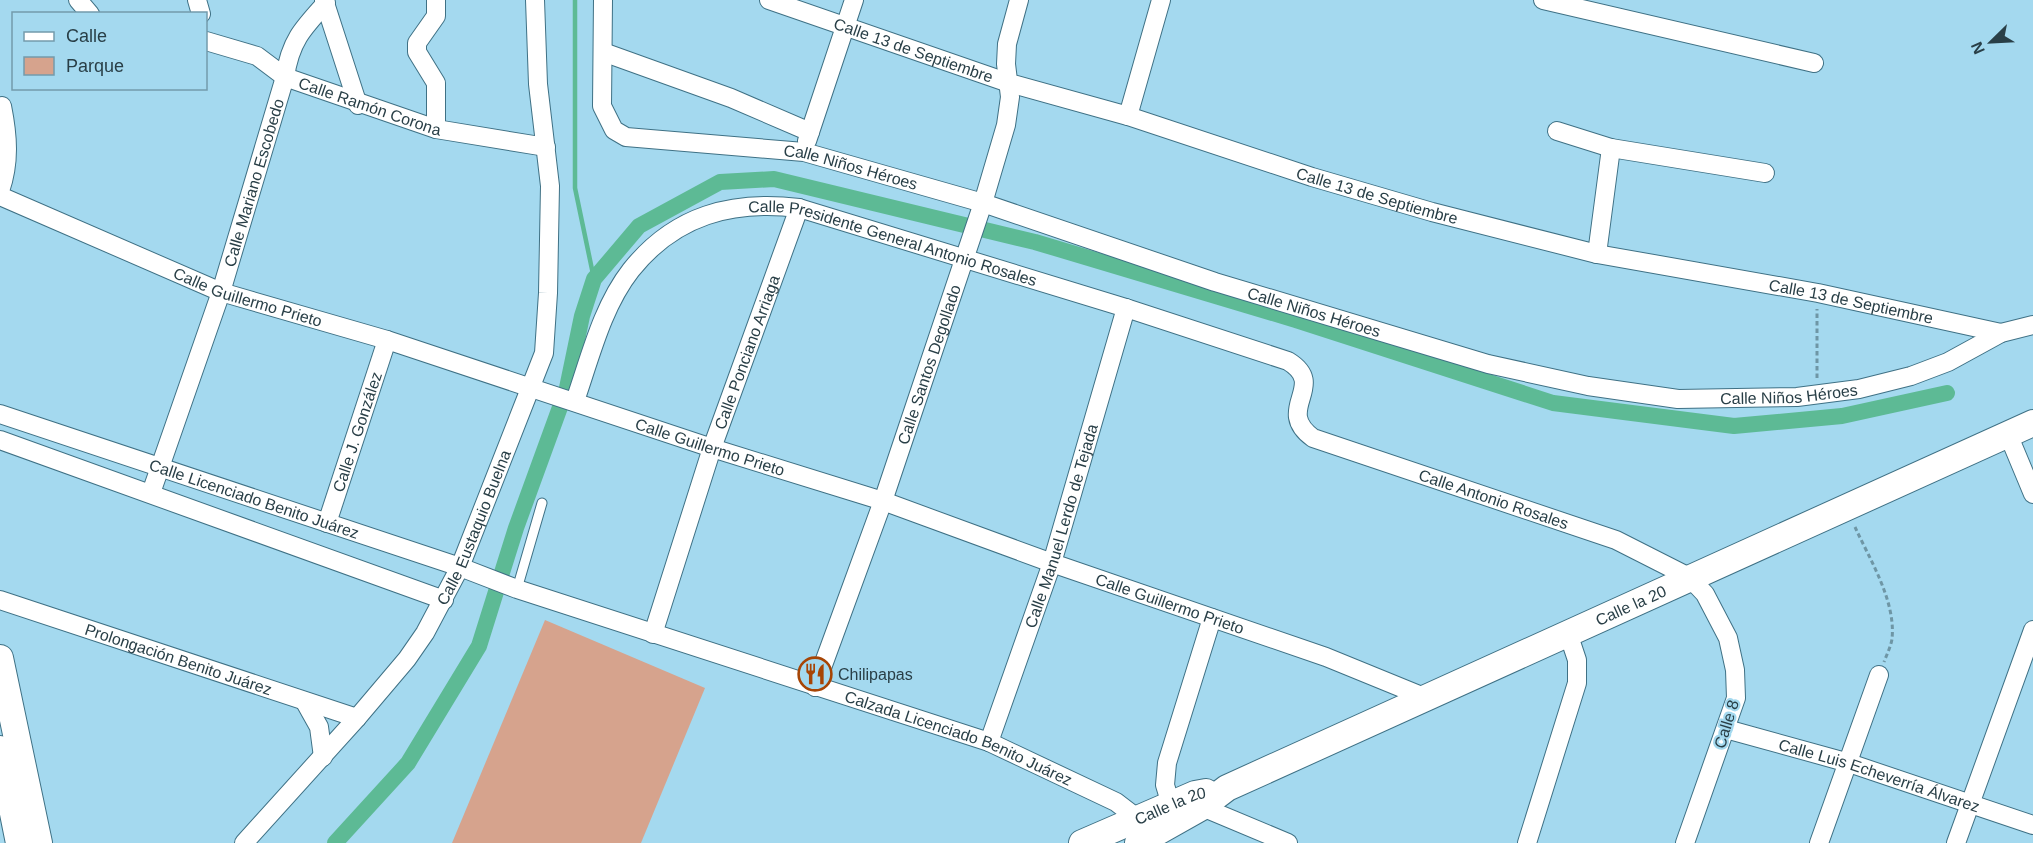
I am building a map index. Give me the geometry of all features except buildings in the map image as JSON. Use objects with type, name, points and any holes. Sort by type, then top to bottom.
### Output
[{"type":"street","points":[[78,0],[88,12]]},
{"type":"street","points":[[436,0],[436,16],[421,36],[417,52],[436,83],[436,129]]},
{"type":"street","name":"Calle Eustaquio Buelna","points":[[244,843],[323,757],[407,659],[465,569],[533,388],[544,353],[548,293],[550,186],[538,84],[535,0]]},
{"type":"street","points":[[603,0],[603,52]]},
{"type":"street","name":"Calle 13 de Septiembre","points":[[769,0],[1009,83],[1128,116],[1400,202],[1597,254],[1818,293],[2001,333]]},
{"type":"street","points":[[804,152],[854,0]]},
{"type":"street","name":"Calle Santos Degollado","points":[[815,687],[883,501],[981,209],[1006,125],[1009,83],[1006,63],[1007,44],[1019,0]]},
{"type":"street","points":[[1128,116],[1161,0]]},
{"type":"street","points":[[1543,0],[1814,63]]},
{"type":"street","points":[[325,2],[358,105]]},
{"type":"street","name":"Calle Mariano Escobedo","points":[[151,493],[221,292],[285,77],[289,52],[302,28],[325,2]]},
{"type":"street","name":"Calle Ramón Corona","points":[[207,37],[257,56],[285,77],[358,105],[436,129],[546,147]]},
{"type":"street","name":"Calle Niños Héroes","points":[[810,132],[731,98],[603,52],[601,93],[605,117],[614,130],[626,137],[804,152],[1215,282],[1488,364],[1539,377],[1678,399],[1817,395],[1859,389],[1911,375],[1948,362],[2001,333],[2033,325]]},
{"type":"street","points":[[0,191],[8,160],[8,136],[2,106]]},
{"type":"street","points":[[1557,131],[1611,147],[1765,173]]},
{"type":"street","points":[[1597,254],[1611,147]]},
{"type":"street","name":"Calle Guillermo Prieto","points":[[0,196],[221,292],[387,340],[712,448],[883,501],[1052,563],[1326,657],[1424,697]]},
{"type":"street","name":"Calle Presidente General Antonio Rosales","points":[[573,401],[597,336],[615,296],[631,270],[671,232],[700,217],[746,205],[800,208],[964,254],[1288,361],[1302,373],[1303,395],[1297,416],[1298,425]]},
{"type":"street","name":"Calle Ponciano Arriaga","points":[[653,634],[712,448],[800,208]]},
{"type":"street","name":"Calle Manuel Lerdo de Tejada","points":[[989,742],[1052,563],[1126,308]]},
{"type":"street","name":"Calle J. González","points":[[327,523],[387,340]]},
{"type":"street","name":"Calle Licenciado Benito Juárez","points":[[0,414],[465,569],[513,588]]},
{"type":"street","name":"Calle la 20","points":[[1082,843],[1157,828],[1199,801],[1227,788],[1845,506],[2033,423]]},
{"type":"street","name":"Calle Antonio Rosales","points":[[1298,425],[1313,438],[1325,444],[1616,540],[1689,577]]},
{"type":"street","points":[[2008,434],[2033,495]]},
{"type":"street","name":"Calle Licenciado Benito Juárez","points":[[0,440],[444,600]]},
{"type":"street","name":"Calle 8","points":[[1685,843],[1736,698],[1735,670],[1728,638],[1705,594],[1689,577]]},
{"type":"street","name":"Calzada Licenciado Benito Juárez","points":[[513,588],[989,742],[1116,802],[1157,828]]},
{"type":"street","name":"Prolongación Benito Juárez","points":[[0,600],[357,718]]},
{"type":"street","points":[[1157,828],[1166,785],[1167,763],[1212,618]]},
{"type":"street","points":[[1956,843],[2033,630]]},
{"type":"street","points":[[1527,843],[1577,683],[1577,660],[1568,633]]},
{"type":"street","points":[[1,664],[39,843]]},
{"type":"street","points":[[1819,843],[1850,763],[1879,675]]},
{"type":"street","points":[[304,702],[319,727],[323,757]]},
{"type":"street","name":"Calle Luis Echeverría Álvarez","points":[[1726,729],[1850,763],[2033,825]]},
{"type":"street","points":[[0,749],[19,843]]},
{"type":"street","points":[[1199,801],[1257,838],[1287,843]]},
{"type":"lane","points":[[513,588],[542,503]]},
{"type":"path","points":[[1817,395],[1818,293]]},
{"type":"path","points":[[1845,506],[1886,597],[1892,619],[1892,641],[1879,675]]},
{"type":"green space","points":[[545,620],[705,688],[641,843],[452,843]]},
{"type":"waterway","points":[[575,0],[575,188],[594,279]]},
{"type":"waterway","points":[[335,843],[408,763],[479,646],[516,528],[567,388],[582,316],[594,279],[639,226],[720,182],[774,179],[1035,242],[1296,320],[1553,403],[1734,426],[1842,416],[1947,393]]},
{"type":"place","name":"Chilipapas","points":[[815,674]]}]
